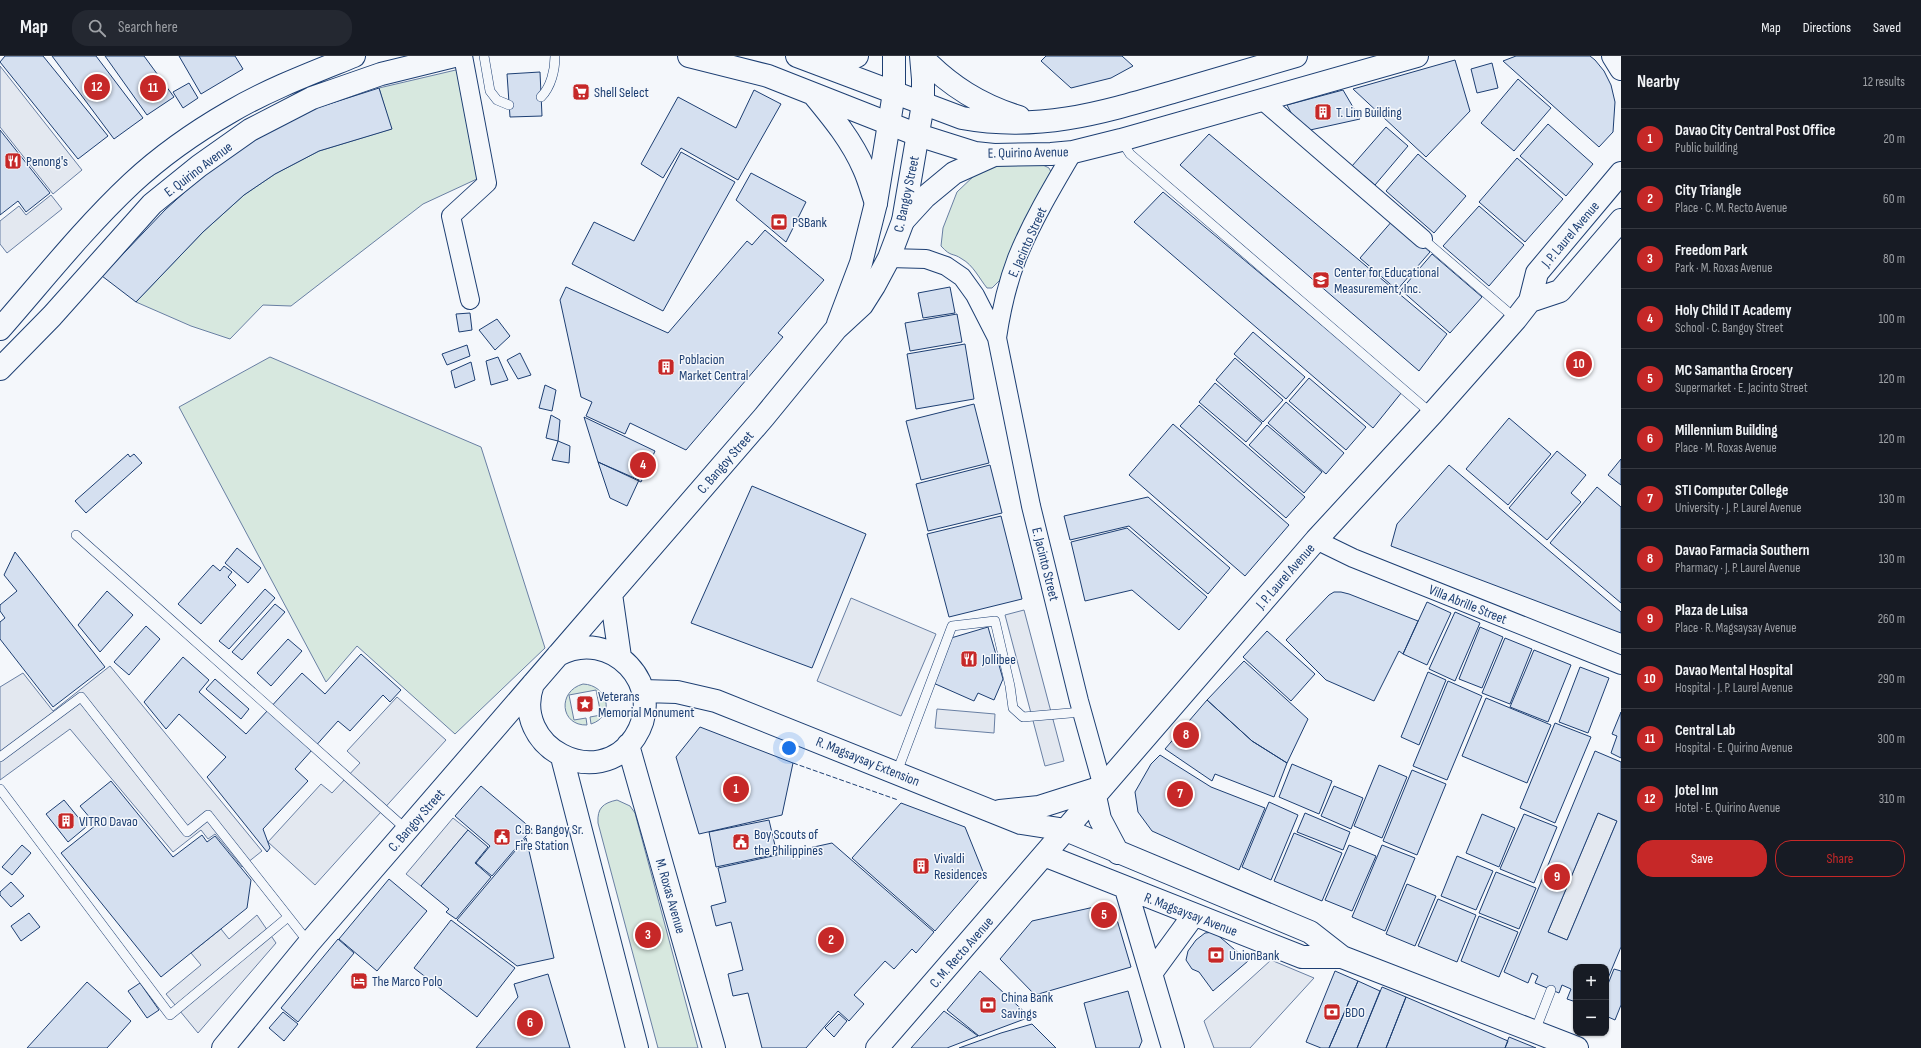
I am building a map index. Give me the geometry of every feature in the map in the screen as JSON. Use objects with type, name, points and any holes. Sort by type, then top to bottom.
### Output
[{"type":"main road","name":"E. Quirino Avenue","points":[[0,330],[95,221],[133,183],[177,147],[230,112],[296,79],[354,56]]},
{"type":"main road","name":"E. Quirino Avenue","points":[[2,363],[52,316],[152,204],[199,166],[250,130],[312,98],[423,59],[454,56]]},
{"type":"main road","name":"E. Quirino Avenue","points":[[689,56],[768,76],[918,135],[957,148],[994,155],[1027,155],[1073,152],[1121,140],[1417,56]]},
{"type":"main road","name":"E. Quirino Avenue","points":[[797,56],[962,118],[989,123],[1044,122],[1105,112],[1296,56]]},
{"type":"main road","points":[[824,66],[838,64],[857,56]]},
{"type":"main road","name":"C. Bangoy Street","points":[[836,329],[861,263],[876,204],[894,93],[894,56]]},
{"type":"main road","points":[[921,56],[950,83],[977,100],[998,110],[1021,118],[1044,122]]},
{"type":"main road","name":"C. Bangoy Street","points":[[224,1048],[309,943],[792,384],[836,329],[862,305],[889,258],[903,221],[923,104],[924,79],[921,56]]},
{"type":"main road","points":[[1613,56],[1621,69]]},
{"type":"main road","points":[[814,94],[841,128],[865,169],[876,204]]},
{"type":"main road","points":[[903,221],[925,197],[954,173],[994,155]]},
{"type":"main road","name":"J. P. Laurel Avenue","points":[[1044,855],[1316,540],[1432,414],[1516,319],[1530,301],[1537,273],[1621,173]]},
{"type":"main road","name":"J. P. Laurel Avenue","points":[[1530,301],[1560,291],[1621,220]]},
{"type":"main road","points":[[611,594],[620,657]]},
{"type":"main road","points":[[533,684],[529,700],[532,723],[544,743],[562,756],[579,762],[597,761],[614,755],[628,745],[634,738],[643,720],[644,711],[643,691],[632,669],[620,657],[600,648],[589,647],[567,650],[558,656]]},
{"type":"main road","name":"R. Magsaysay Extension","points":[[643,691],[677,692],[716,701],[897,772],[1021,823],[1066,830]]},
{"type":"main road","name":"M. Roxas Avenue","points":[[628,745],[714,1048]]},
{"type":"main road","points":[[562,756],[636,1048]]},
{"type":"main road","points":[[991,811],[1039,807],[1099,791],[1100,819],[1118,853]]},
{"type":"main road","points":[[1021,823],[1044,855]]},
{"type":"main road","name":"R. Magsaysay Avenue","points":[[1066,830],[1310,932],[1342,957],[1577,1048]]},
{"type":"main road","name":"R. Magsaysay Avenue","points":[[1044,855],[1193,916],[1302,957],[1342,957]]},
{"type":"main road","name":"C. M. Recto Avenue","points":[[877,1048],[1044,855]]},
{"type":"main road","points":[[1126,889],[1152,972],[1173,1048]]},
{"type":"main road","points":[[1152,972],[1193,916]]},
{"type":"street","points":[[463,56],[487,183],[451,216],[470,300]]},
{"type":"street","points":[[1262,100],[1423,239]]},
{"type":"street","name":"E. Jacinto Street","points":[[997,338],[1007,289],[1017,258],[1030,229],[1073,152]]},
{"type":"street","name":"E. Jacinto Street","points":[[889,258],[926,259],[946,266],[962,277],[975,295],[997,338],[1031,506],[1082,712],[1099,791]]},
{"type":"street","name":"Villa Abrille Street","points":[[1316,540],[1353,558],[1621,665]]},
{"type":"lane","points":[[484,56],[490,91],[496,100],[509,105]]},
{"type":"lane","points":[[541,97],[545,94],[555,69],[555,56]]},
{"type":"lane","points":[[1121,140],[1130,154],[1432,414]]},
{"type":"lane","points":[[1423,239],[1516,319]]},
{"type":"lane","points":[[76,535],[407,830]]},
{"type":"lane","points":[[897,772],[952,626],[995,622],[1010,686],[1012,708],[1023,717],[1082,712]]},
{"type":"lane","points":[[0,757],[81,697],[187,832],[208,815],[309,943]]},
{"type":"lane","points":[[0,789],[170,1015],[288,916]]},
{"type":"lane","points":[[1535,1031],[1551,990]]},
{"type":"shaded area","points":[[0,66],[82,170],[53,194],[0,127]]},
{"type":"shaded area","points":[[460,69],[479,178],[423,204],[291,306],[263,305],[230,339],[191,326],[136,302],[203,232],[244,195],[275,174],[319,151],[391,129],[379,88]]},
{"type":"shaded area","points":[[1039,163],[1049,168],[1052,174],[1017,236],[1000,280],[992,288],[987,288],[976,272],[966,262],[959,257],[950,254],[941,246],[943,228],[957,192],[978,172],[995,164]]},
{"type":"shaded area","points":[[51,195],[62,209],[7,253],[0,244],[0,221],[19,206],[26,215]]},
{"type":"shaded area","points":[[270,357],[481,447],[545,648],[455,734],[357,646],[326,682],[179,407]]},
{"type":"shaded area","points":[[851,598],[936,634],[901,716],[817,681]]},
{"type":"shaded area","points":[[1024,610],[1064,761],[1045,766],[1005,615]]},
{"type":"shaded area","points":[[110,666],[262,851],[242,867],[215,834],[208,839],[201,830],[173,852],[70,729],[0,780],[0,687],[23,673],[53,711]]},
{"type":"shaded area","points":[[583,684],[592,686],[598,690],[606,701],[604,715],[599,720],[591,724],[590,717],[601,715],[596,690],[569,695],[574,720],[586,718],[587,725],[578,724],[571,720],[565,708],[566,700],[569,694],[575,688]]},
{"type":"shaded area","points":[[397,697],[446,740],[315,885],[268,842],[321,784],[332,793],[360,763],[347,751]]},
{"type":"shaded area","points":[[937,709],[995,714],[994,733],[935,728]]},
{"type":"shaded area","points":[[617,800],[630,806],[635,813],[698,1048],[658,1048],[598,823],[600,810],[602,807]]},
{"type":"shaded area","points":[[1598,813],[1617,821],[1567,940],[1548,932]]},
{"type":"shaded area","points":[[453,818],[468,830],[421,886],[406,874]]},
{"type":"shaded area","points":[[257,915],[276,943],[198,1033],[166,994],[201,965],[191,953],[221,929],[229,939]]},
{"type":"shaded area","points":[[1271,960],[1314,978],[1250,1048],[1214,1048],[1204,1021]]},
{"type":"building","points":[[5,56],[43,56],[108,136],[78,159],[0,62]]},
{"type":"building","points":[[52,56],[96,56],[143,118],[114,139]]},
{"type":"building","points":[[105,56],[144,56],[174,97],[147,115]]},
{"type":"building","points":[[179,56],[235,56],[243,69],[201,94]]},
{"type":"building","points":[[1046,56],[1122,56],[1133,66],[1111,78],[1071,88],[1041,61]]},
{"type":"building","points":[[1516,56],[1590,56],[1604,71],[1611,85],[1615,102],[1613,132],[1599,147],[1503,61]]},
{"type":"building","points":[[1455,60],[1470,111],[1426,157],[1353,89]]},
{"type":"building","points":[[1492,63],[1498,88],[1477,93],[1471,69]]},
{"type":"building","points":[[540,72],[542,116],[510,117],[507,74]]},
{"type":"building","points":[[1518,79],[1551,108],[1514,151],[1481,123]]},
{"type":"building","points":[[189,83],[198,98],[183,108],[173,92]]},
{"type":"building","points":[[379,88],[392,129],[319,151],[275,174],[244,195],[203,232],[136,302],[102,276],[165,210],[199,179],[248,144],[307,111]]},
{"type":"building","points":[[754,90],[781,104],[738,180],[681,148],[663,178],[641,164],[678,97],[736,128]]},
{"type":"building","name":"T. Lim Building","points":[[1343,90],[1360,119],[1301,132],[1287,105]]},
{"type":"building","points":[[1548,124],[1593,164],[1566,196],[1520,156]]},
{"type":"building","points":[[1386,127],[1408,146],[1375,185],[1352,166]]},
{"type":"building","name":"Penong's","points":[[0,130],[50,193],[26,212],[18,201],[0,215]]},
{"type":"building","points":[[1209,134],[1447,334],[1419,371],[1180,165]]},
{"type":"building","points":[[681,152],[735,182],[663,311],[572,264],[594,222],[634,241]]},
{"type":"building","points":[[1418,154],[1466,196],[1434,233],[1386,191]]},
{"type":"building","points":[[1517,158],[1563,199],[1525,242],[1479,202]]},
{"type":"building","name":"PSBank","points":[[751,173],[806,202],[786,242],[736,200]]},
{"type":"building","points":[[1163,192],[1402,392],[1373,428],[1134,222]]},
{"type":"building","points":[[1479,206],[1524,245],[1489,286],[1443,246]]},
{"type":"building","points":[[1393,220],[1430,252],[1397,290],[1360,258]]},
{"type":"building","name":"Poblacion Market Central","points":[[765,230],[824,280],[778,333],[783,337],[686,450],[630,423],[625,434],[586,416],[592,402],[581,397],[560,300],[566,287],[668,333],[747,241],[752,245]]},
{"type":"building","points":[[1432,254],[1482,297],[1450,333],[1401,290]]},
{"type":"building","points":[[950,287],[955,313],[923,318],[918,293]]},
{"type":"building","points":[[470,313],[472,330],[459,332],[456,314]]},
{"type":"building","points":[[957,314],[962,342],[910,351],[905,323]]},
{"type":"building","points":[[497,319],[510,336],[495,350],[479,330]]},
{"type":"building","points":[[1253,332],[1305,377],[1286,399],[1234,354]]},
{"type":"building","points":[[965,344],[974,399],[916,409],[907,354]]},
{"type":"building","points":[[467,345],[470,356],[447,365],[442,354]]},
{"type":"building","points":[[520,353],[531,375],[518,379],[507,360]]},
{"type":"building","points":[[498,357],[508,380],[491,385],[486,361]]},
{"type":"building","points":[[1235,358],[1283,400],[1263,422],[1216,380]]},
{"type":"building","points":[[471,362],[475,380],[455,388],[451,371]]},
{"type":"building","points":[[1309,378],[1366,427],[1346,450],[1289,401]]},
{"type":"building","points":[[1215,383],[1262,423],[1246,442],[1199,402]]},
{"type":"building","points":[[545,385],[556,390],[552,411],[539,408]]},
{"type":"building","points":[[1286,402],[1344,453],[1326,474],[1268,423]]},
{"type":"building","points":[[974,404],[989,463],[921,480],[906,421]]},
{"type":"building","points":[[1199,405],[1305,497],[1286,518],[1180,426]]},
{"type":"building","points":[[551,415],[560,420],[558,441],[546,438]]},
{"type":"building","points":[[584,417],[655,451],[641,482],[598,462]]},
{"type":"building","points":[[1509,418],[1551,454],[1508,505],[1466,469]]},
{"type":"building","points":[[1173,424],[1289,525],[1245,576],[1129,475]]},
{"type":"building","points":[[1267,425],[1322,472],[1304,493],[1249,445]]},
{"type":"building","points":[[558,441],[570,446],[569,463],[552,460]]},
{"type":"building","points":[[1557,451],[1586,475],[1571,493],[1581,502],[1547,540],[1509,508]]},
{"type":"building","points":[[128,454],[130,457],[134,454],[142,463],[86,513],[75,501]]},
{"type":"building","points":[[1621,459],[1621,485],[1608,475]]},
{"type":"building","points":[[598,462],[639,480],[627,506],[610,498]]},
{"type":"building","points":[[990,465],[1002,513],[928,531],[916,484]]},
{"type":"building","points":[[1449,465],[1621,612],[1621,633],[1391,546],[1397,524]]},
{"type":"building","points":[[752,486],[866,534],[812,668],[691,623]]},
{"type":"building","points":[[1597,487],[1621,507],[1621,603],[1550,543]]},
{"type":"building","points":[[1148,497],[1230,568],[1208,594],[1129,526],[1070,540],[1064,516]]},
{"type":"building","points":[[1001,516],[1022,599],[949,617],[927,534]]},
{"type":"building","points":[[1127,528],[1207,597],[1179,630],[1132,590],[1085,601],[1071,542]]},
{"type":"building","points":[[237,548],[261,568],[248,583],[225,563]]},
{"type":"building","points":[[15,552],[105,667],[53,707],[0,639],[0,622],[5,618],[0,611],[0,605],[17,591],[4,575]]},
{"type":"building","points":[[213,565],[220,571],[224,566],[232,572],[228,577],[236,585],[201,624],[178,604]]},
{"type":"building","points":[[265,589],[275,598],[229,649],[219,641]]},
{"type":"building","points":[[107,591],[133,615],[100,652],[78,625]]},
{"type":"building","points":[[1334,592],[1349,594],[1418,621],[1403,654],[1399,651],[1374,701],[1326,680],[1286,640],[1329,595]]},
{"type":"building","points":[[1427,602],[1451,613],[1427,665],[1403,654]]},
{"type":"building","points":[[275,604],[285,612],[242,660],[232,652]]},
{"type":"building","points":[[1455,612],[1480,623],[1455,681],[1429,669]]},
{"type":"building","points":[[146,626],[160,639],[129,675],[114,662]]},
{"type":"building","name":"Jollibee","points":[[988,627],[1003,679],[994,700],[978,693],[974,701],[931,682],[951,638]]},
{"type":"building","points":[[1480,627],[1503,637],[1482,688],[1459,679]]},
{"type":"building","points":[[1267,631],[1315,674],[1291,701],[1243,657]]},
{"type":"building","points":[[1505,638],[1532,649],[1510,704],[1482,693]]},
{"type":"building","points":[[288,639],[302,651],[271,686],[257,673]]},
{"type":"building","points":[[1534,650],[1571,665],[1548,722],[1510,707]]},
{"type":"building","points":[[361,654],[401,690],[390,702],[383,695],[350,731],[338,721],[295,769],[308,781],[263,829],[270,848],[267,852],[207,777],[226,757],[179,714],[166,729],[144,702],[183,657],[209,680],[199,692],[246,734],[302,673],[325,694]]},
{"type":"building","points":[[1244,661],[1308,719],[1287,763],[1252,741],[1207,700]]},
{"type":"building","points":[[1580,667],[1609,678],[1588,733],[1559,722]]},
{"type":"building","points":[[1428,672],[1446,680],[1419,745],[1401,737]]},
{"type":"building","points":[[215,679],[249,709],[241,719],[206,689]]},
{"type":"building","points":[[1448,681],[1482,696],[1447,780],[1413,766]]},
{"type":"building","points":[[1486,698],[1551,725],[1527,783],[1462,756]]},
{"type":"building","points":[[1207,700],[1252,741],[1287,763],[1274,797],[1215,774],[1212,781],[1165,749]]},
{"type":"building","points":[[1621,712],[1621,758],[1611,753],[1617,736],[1612,734]]},
{"type":"building","points":[[1555,723],[1591,737],[1555,823],[1520,808]]},
{"type":"building","points":[[700,727],[793,763],[782,815],[699,834],[676,757]]},
{"type":"building","points":[[1595,751],[1621,762],[1621,947],[1609,976],[1609,964],[1573,964],[1573,1001],[1567,999],[1571,989],[1562,985],[1559,993],[1535,983],[1538,976],[1532,973],[1528,983],[1504,972]],"holes":[[[1598,813],[1617,821],[1567,940],[1548,932]]]},
{"type":"building","points":[[1160,755],[1211,787],[1265,808],[1239,870],[1152,831],[1138,812],[1135,792],[1151,764]]},
{"type":"building","points":[[1292,764],[1332,781],[1319,814],[1279,797]]},
{"type":"building","points":[[1379,765],[1407,777],[1382,838],[1354,826]]},
{"type":"building","points":[[1412,770],[1446,784],[1417,855],[1383,841]]},
{"type":"building","points":[[111,781],[173,857],[202,835],[207,842],[215,836],[251,880],[247,908],[161,977],[61,853],[96,825],[80,806]]},
{"type":"building","name":"C.B. Bangoy Sr. Fire Station","points":[[481,786],[532,829],[492,876],[476,863],[490,846],[455,816]]},
{"type":"building","points":[[1334,786],[1363,798],[1351,829],[1321,816]]},
{"type":"building","name":"VITRO Davao","points":[[64,800],[86,827],[68,842],[46,814]]},
{"type":"building","points":[[1269,802],[1298,815],[1271,880],[1242,867]]},
{"type":"building","name":"Vivaldi Residences","points":[[901,803],[965,827],[984,874],[935,931],[852,858]]},
{"type":"building","points":[[1305,813],[1350,832],[1343,850],[1297,832]]},
{"type":"building","points":[[1482,814],[1515,828],[1499,867],[1466,853]]},
{"type":"building","points":[[1524,814],[1557,827],[1534,883],[1500,869]]},
{"type":"building","points":[[769,820],[777,854],[716,867],[709,832]]},
{"type":"building","points":[[468,830],[488,847],[475,863],[491,877],[456,919],[446,912],[449,909],[421,886]]},
{"type":"building","points":[[1294,833],[1342,853],[1322,901],[1274,881]]},
{"type":"building","points":[[526,838],[554,958],[517,966],[457,920]]},
{"type":"building","points":[[832,843],[934,932],[916,953],[912,949],[894,969],[885,961],[854,995],[864,1004],[849,1021],[838,1011],[806,1048],[762,1048],[748,993],[733,996],[728,974],[743,970],[731,922],[716,926],[711,906],[726,902],[718,868]]},
{"type":"building","points":[[22,845],[31,853],[12,875],[2,867]]},
{"type":"building","points":[[1349,845],[1376,856],[1352,911],[1325,900]]},
{"type":"building","points":[[1382,845],[1415,858],[1385,931],[1352,917]]},
{"type":"building","points":[[1457,856],[1493,871],[1476,910],[1441,896]]},
{"type":"building","points":[[1496,872],[1536,888],[1519,929],[1479,913]]},
{"type":"building","points":[[389,879],[427,911],[377,971],[339,939]]},
{"type":"building","points":[[11,882],[24,896],[11,907],[0,895],[0,892]]},
{"type":"building","points":[[1407,884],[1436,896],[1415,946],[1386,934]]},
{"type":"building","points":[[1438,899],[1476,915],[1457,962],[1418,946]]},
{"type":"building","points":[[1112,903],[1131,967],[1035,995],[1000,959],[1032,921]]},
{"type":"building","points":[[29,913],[40,927],[21,941],[11,926]]},
{"type":"building","points":[[1479,916],[1518,932],[1499,977],[1461,961]]},
{"type":"building","points":[[451,920],[515,968],[477,1017],[414,968]]},
{"type":"building","points":[[1214,932],[1248,961],[1213,991],[1199,972],[1192,969],[1186,960],[1188,951],[1196,940],[1205,933]]},
{"type":"building","points":[[338,939],[354,953],[298,1022],[281,1008]]},
{"type":"building","points":[[1614,969],[1621,971],[1621,1005],[1615,1020],[1609,1017],[1609,982]]},
{"type":"building","points":[[980,971],[1030,1017],[979,1036],[947,1010]]},
{"type":"building","name":"BDO","points":[[1335,971],[1358,981],[1329,1048],[1321,1048],[1306,1042]]},
{"type":"building","points":[[548,974],[570,1048],[476,1048],[518,997],[514,984]]},
{"type":"building","points":[[1358,981],[1380,991],[1357,1048],[1329,1048]]},
{"type":"building","points":[[87,982],[131,1021],[107,1048],[27,1048]]},
{"type":"building","points":[[140,983],[159,1010],[147,1018],[128,991]]},
{"type":"building","points":[[1382,987],[1406,997],[1386,1048],[1357,1048]]},
{"type":"building","points":[[1128,991],[1142,1041],[1139,1048],[1096,1048],[1084,1003]]},
{"type":"building","points":[[1406,997],[1508,1041],[1505,1048],[1386,1048]]},
{"type":"building","points":[[944,1011],[978,1036],[947,1048],[911,1048]]},
{"type":"building","points":[[283,1012],[298,1024],[284,1041],[269,1028]]},
{"type":"building","points":[[839,1014],[847,1021],[834,1037],[825,1028]]},
{"type":"building","points":[[1032,1024],[1056,1048],[959,1048],[1001,1033]]},
{"type":"building","points":[[1509,1037],[1536,1048],[1505,1048]]},
{"type":"fence","points":[[793,763],[898,800]]},
{"type":"place","name":"Jotel Inn","points":[[97,87]]},
{"type":"place","name":"Central Lab","points":[[153,88]]},
{"type":"place","name":"Shell Select","points":[[581,92]]},
{"type":"place","name":"T. Lim Building","points":[[1323,112]]},
{"type":"place","name":"Penong's","points":[[13,161]]},
{"type":"place","name":"PSBank","points":[[779,222]]},
{"type":"place","name":"Center for Educational Measurement, Inc.","points":[[1321,280]]},
{"type":"place","name":"Davao Mental Hospital","points":[[1579,364]]},
{"type":"place","name":"Poblacion Market Central","points":[[666,367]]},
{"type":"place","name":"Holy Child IT Academy","points":[[643,465]]},
{"type":"place","name":"Jollibee","points":[[969,659]]},
{"type":"place","name":"Veterans Memorial Monument","points":[[585,704]]},
{"type":"place","name":"Davao Farmacia Southern","points":[[1186,735]]},
{"type":"place","name":"Davao City Central Post Office","points":[[736,789]]},
{"type":"place","name":"STI Computer College","points":[[1180,794]]},
{"type":"place","name":"VITRO Davao","points":[[66,821]]},
{"type":"place","name":"C.B. Bangoy Sr. Fire Station","points":[[502,837]]},
{"type":"place","name":"Boy Scouts of the Philippines","points":[[741,842]]},
{"type":"place","name":"Vivaldi Residences","points":[[921,866]]},
{"type":"place","name":"Plaza de Luisa","points":[[1557,877]]},
{"type":"place","name":"MC Samantha Grocery","points":[[1104,915]]},
{"type":"place","name":"Freedom Park","points":[[648,935]]},
{"type":"place","name":"City Triangle","points":[[831,940]]},
{"type":"place","name":"UnionBank","points":[[1216,955]]},
{"type":"place","name":"The Marco Polo","points":[[359,981]]},
{"type":"place","name":"China Bank Savings","points":[[988,1005]]},
{"type":"place","name":"BDO","points":[[1332,1012]]},
{"type":"place","name":"Millennium Building","points":[[530,1023]]}]
